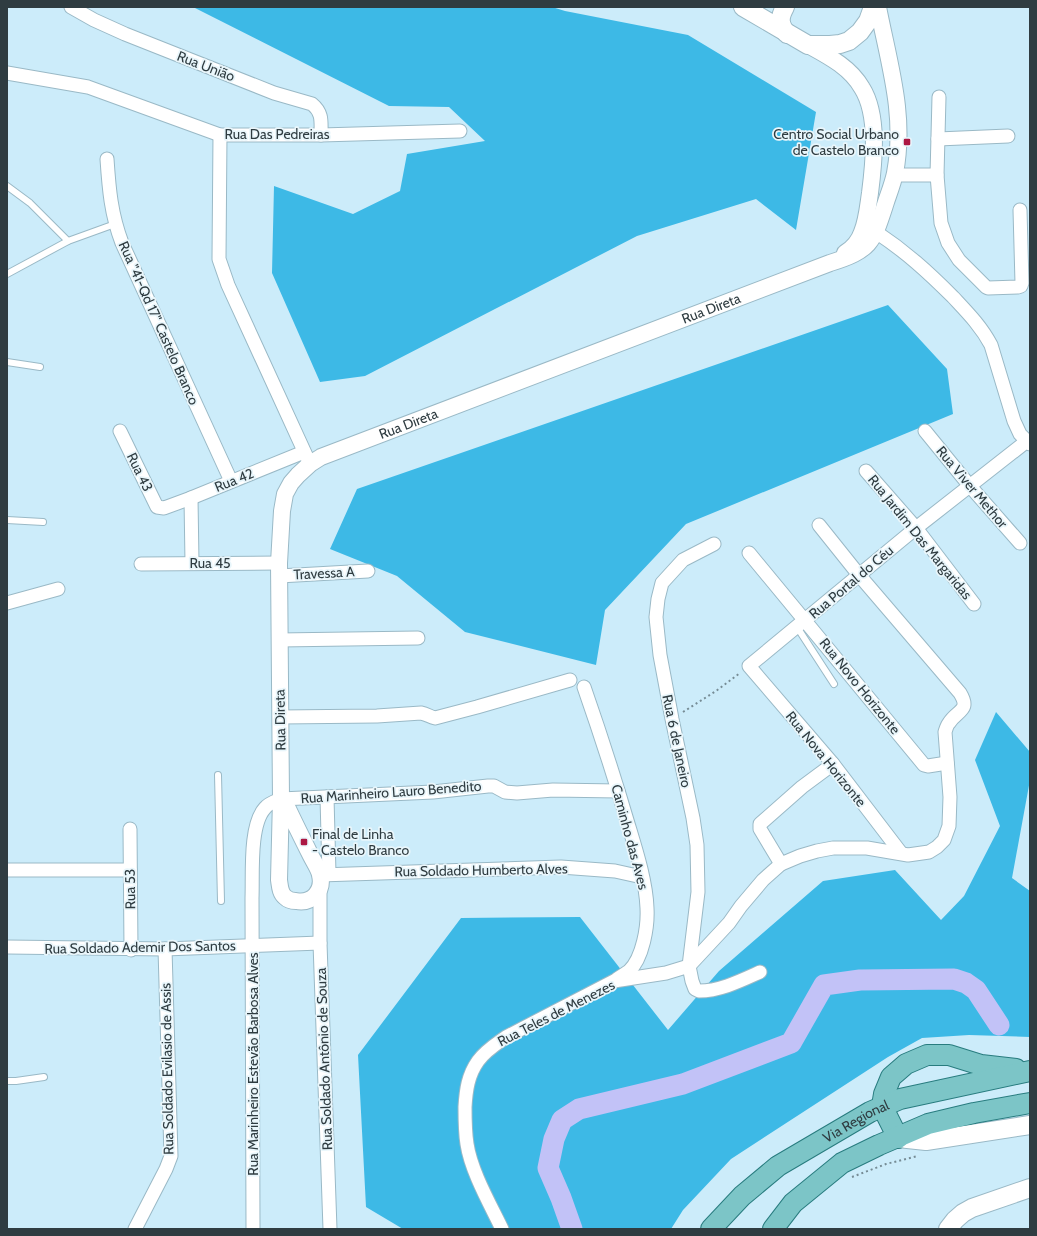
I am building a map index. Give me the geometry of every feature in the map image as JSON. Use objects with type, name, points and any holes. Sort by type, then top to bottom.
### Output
[{"type":"main road","points":[[743,7],[808,45],[835,44],[849,41],[860,32],[868,21],[873,7]]},
{"type":"main road","points":[[785,7],[780,19],[782,28],[787,34]]},
{"type":"main road","points":[[898,1138],[882,1106],[884,1094],[891,1077],[906,1064],[927,1055],[949,1054],[981,1065],[1030,1071]]},
{"type":"main road","name":"Via Regional","points":[[711,1229],[742,1196],[778,1166],[882,1106],[900,1099],[1030,1071]]},
{"type":"main road","points":[[773,1229],[793,1203],[842,1163],[928,1124],[974,1113],[1030,1103]]},
{"type":"main road","points":[[898,1138],[926,1141],[1030,1125]]},
{"type":"main road","points":[[948,1229],[955,1220],[972,1208],[1030,1188]]},
{"type":"street","name":"Rua União","points":[[71,7],[94,20],[133,37],[274,92],[312,104],[317,108],[320,114],[321,135]]},
{"type":"street","name":"Rua Direta","points":[[323,879],[316,896],[312,900],[298,902],[290,900],[284,897],[280,889],[281,799],[279,570],[282,511],[285,494],[291,483],[298,475],[307,458],[321,457],[848,257],[859,252],[868,245],[876,232],[882,213],[894,174],[898,150],[899,126],[894,78],[878,7]]},
{"type":"street","name":"Rua Direta","points":[[808,45],[829,56],[853,75],[863,89],[870,106],[874,130],[868,205],[862,232],[857,243],[830,263]]},
{"type":"street","name":"Rua Das Pedreiras","points":[[7,73],[88,87],[220,135],[321,135],[460,131]]},
{"type":"street","points":[[939,97],[937,175],[940,223],[948,243],[959,260],[986,287],[1021,286],[1020,210]]},
{"type":"street","points":[[220,135],[219,259],[228,285],[307,458]]},
{"type":"street","points":[[938,139],[1008,136]]},
{"type":"street","name":"Rua \"41-Qd 17\" Castelo Branco","points":[[107,159],[109,191],[115,224],[122,243],[231,481]]},
{"type":"street","points":[[894,174],[937,175]]},
{"type":"street","points":[[868,205],[882,213]]},
{"type":"street","points":[[876,232],[903,250],[927,271],[973,318],[985,334],[990,345],[1014,421],[1020,434],[1028,443]]},
{"type":"street","name":"Rua 43","points":[[120,431],[157,507],[164,508]]},
{"type":"street","name":"Rua Viver Methor","points":[[925,431],[969,485],[1020,543]]},
{"type":"street","name":"Rua Portal do Céu","points":[[749,666],[969,485],[1028,443]]},
{"type":"street","name":"Rua 42","points":[[164,508],[231,481],[307,458]]},
{"type":"street","name":"Rua Jardim Das Margaridas","points":[[866,471],[916,528],[974,604]]},
{"type":"street","points":[[191,498],[192,563]]},
{"type":"street","points":[[760,972],[716,990],[698,991],[692,981],[689,966],[729,923],[763,880],[781,864],[816,851],[833,848],[867,848],[908,855],[929,852],[944,840],[949,826],[950,797],[945,732],[949,722],[962,709],[964,699],[859,575],[819,525]]},
{"type":"street","name":"Rua 6 de Janeiro","points":[[689,966],[698,892],[697,845],[693,818],[660,655],[656,617],[662,583],[683,560],[714,544]]},
{"type":"street","name":"Rua Novo Horizonte","points":[[749,553],[801,624],[924,765],[928,766],[947,763]]},
{"type":"street","name":"Rua 45","points":[[141,564],[192,563],[279,570]]},
{"type":"street","name":"Travessa A","points":[[279,570],[368,570]]},
{"type":"street","points":[[7,603],[58,589]]},
{"type":"street","points":[[279,640],[418,638]]},
{"type":"street","name":"Rua Nova Horizonte","points":[[749,666],[833,764],[901,853]]},
{"type":"street","points":[[280,717],[377,716],[422,713],[431,718],[440,718],[570,680]]},
{"type":"street","name":"Caminho das Aves","points":[[584,687],[635,846],[646,894],[646,923],[641,951],[629,971],[614,981]]},
{"type":"street","points":[[781,864],[760,829],[760,824],[833,764]]},
{"type":"street","name":"Rua Marinheiro Lauro Benedito","points":[[281,799],[433,792],[488,786],[494,786],[505,792],[517,793],[553,790],[618,791]]},
{"type":"street","name":"Rua Soldado Antônio de Souza","points":[[327,797],[320,943],[330,1229]]},
{"type":"street","points":[[281,799],[288,809],[323,879]]},
{"type":"street","name":"Rua Marinheiro Estevão Barbosa Alves","points":[[253,1229],[253,847],[255,832],[261,814],[270,804],[281,799]]},
{"type":"street","name":"Rua 53","points":[[130,829],[131,950]]},
{"type":"street","name":"Rua Soldado Humberto Alves","points":[[323,879],[561,867],[615,871],[642,877]]},
{"type":"street","points":[[7,870],[130,870]]},
{"type":"street","name":"Rua Soldado Ademir Dos Santos","points":[[7,947],[131,950],[320,943]]},
{"type":"street","name":"Rua Soldado Evilasio de Assis","points":[[135,1229],[166,1169],[171,1156],[165,949]]},
{"type":"street","name":"Rua Teles de Menezes","points":[[502,1229],[474,1167],[467,1144],[465,1118],[466,1094],[470,1075],[478,1060],[491,1047],[506,1037],[614,981],[666,973],[689,966]]},
{"type":"lane","points":[[7,186],[30,204],[68,241]]},
{"type":"lane","points":[[7,274],[68,241],[115,224]]},
{"type":"lane","points":[[7,362],[40,367]]},
{"type":"lane","points":[[7,520],[43,522]]},
{"type":"lane","points":[[801,624],[834,684]]},
{"type":"lane","points":[[218,775],[221,901]]},
{"type":"lane","points":[[7,1081],[44,1077]]},
{"type":"path","points":[[672,719],[716,691],[749,666]]},
{"type":"path","points":[[846,1179],[886,1164],[922,1154]]},
{"type":"shaded area","points":[[193,7],[552,7],[565,11],[688,35],[816,112],[796,230],[756,199],[637,236],[365,376],[320,382],[272,273],[274,186],[353,214],[400,191],[407,154],[485,141],[449,107],[389,106]]},
{"type":"shaded area","points":[[888,305],[947,369],[953,414],[686,524],[605,610],[596,665],[465,632],[397,576],[330,549],[357,489]]},
{"type":"shaded area","points":[[996,712],[1030,752],[1030,780],[1012,878],[1030,891],[1030,1037],[969,1035],[922,1038],[888,1057],[731,1159],[683,1210],[671,1229],[403,1229],[366,1207],[358,1055],[461,918],[580,917],[668,1030],[719,971],[823,881],[895,870],[941,920],[964,896],[1000,826],[975,760]]},
{"type":"waterway","points":[[572,1229],[548,1168],[554,1139],[562,1120],[579,1109],[683,1084],[791,1043],[824,985],[860,980],[954,979],[966,983],[976,990],[999,1025]]},
{"type":"place","name":"Centro Social Urbano de Castelo Branco","points":[[907,142]]},
{"type":"place","name":"Final de Linha - Castelo Branco","points":[[304,842]]}]
